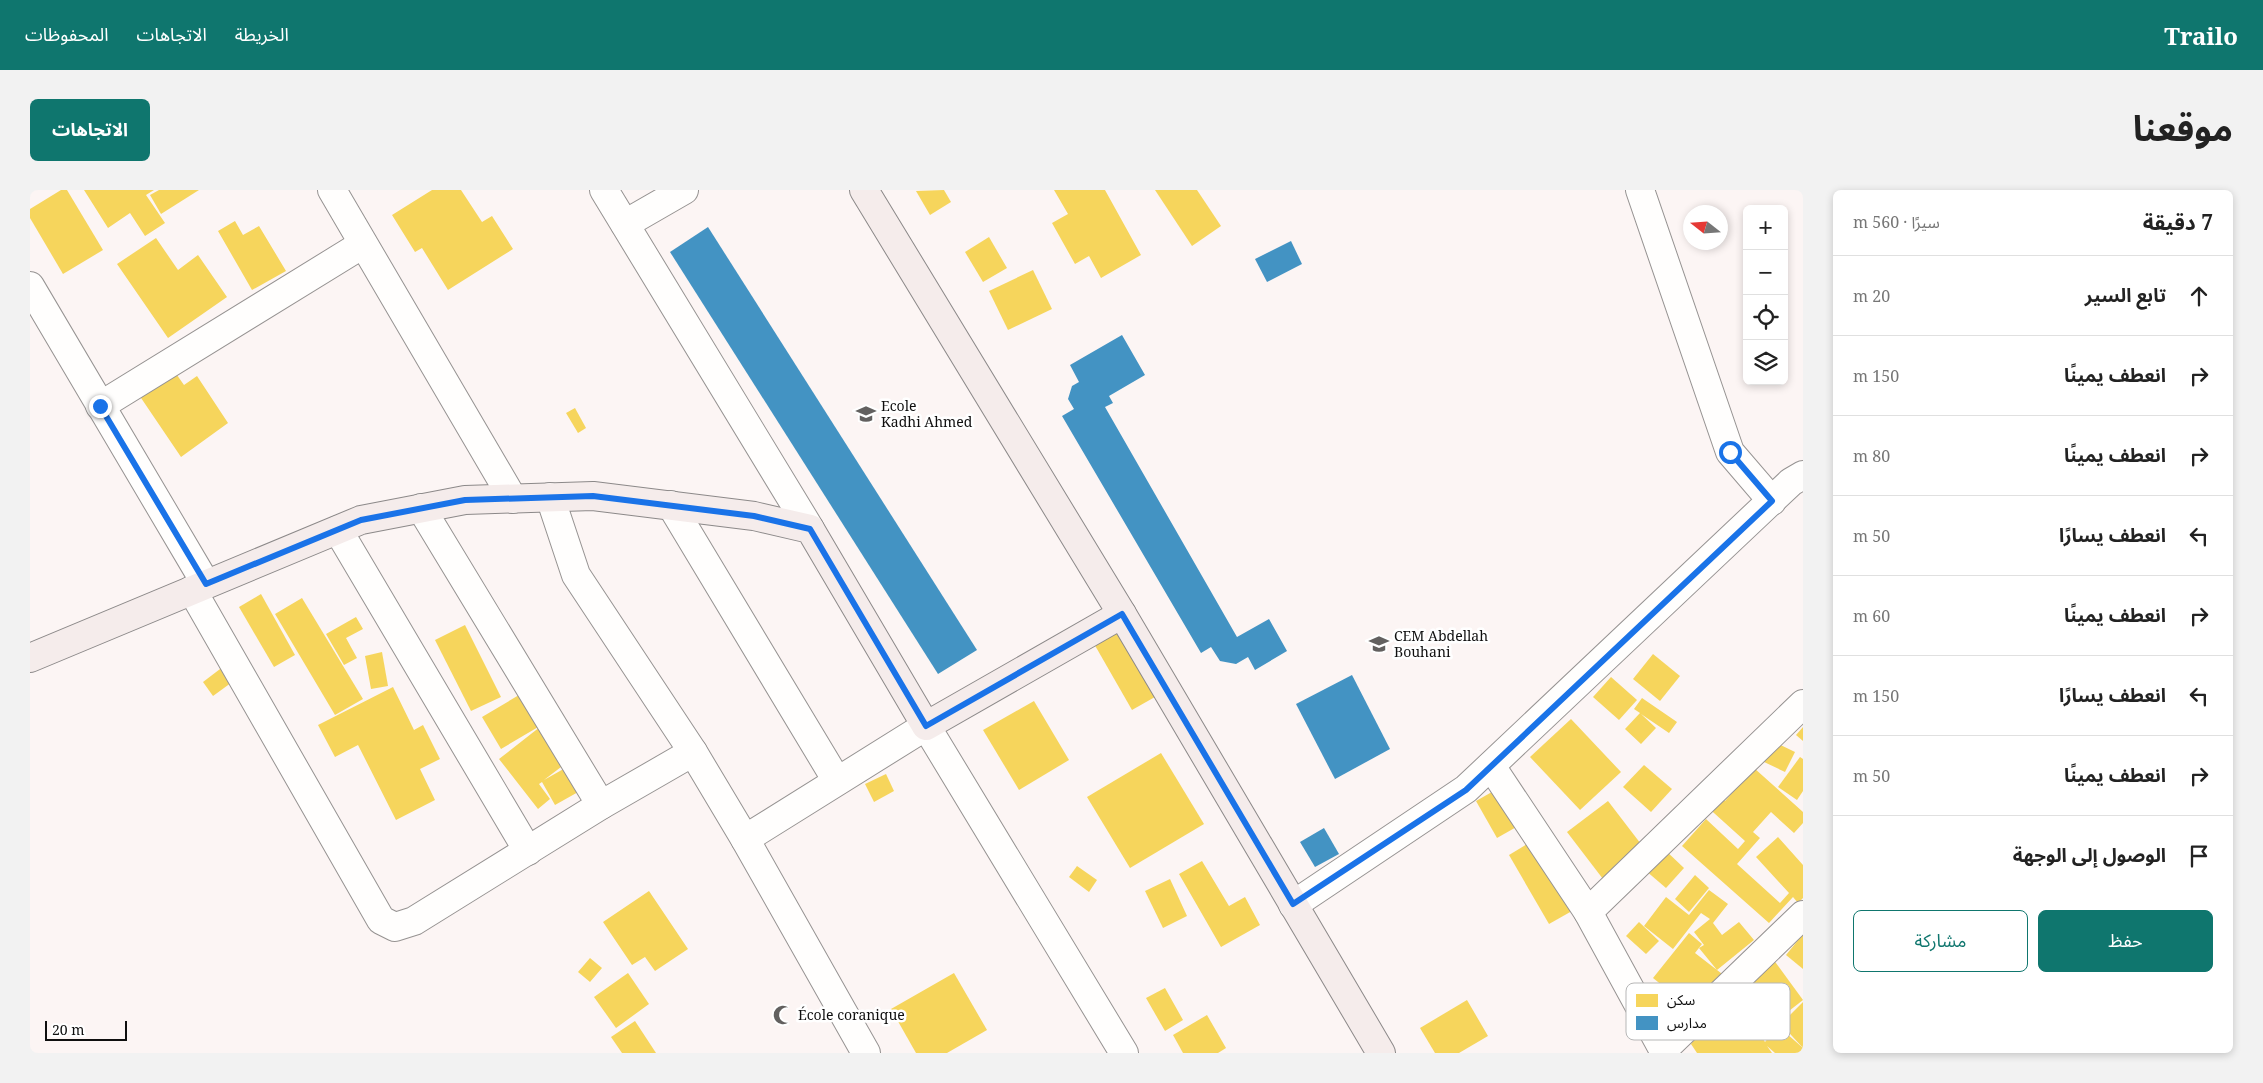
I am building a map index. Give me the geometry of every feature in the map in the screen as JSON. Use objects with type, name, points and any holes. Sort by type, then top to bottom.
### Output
[{"type":"main road","points":[[864,190],[1122,614],[1381,1053]]},
{"type":"main road","points":[[30,658],[361,520],[465,500],[593,496],[754,516],[810,529],[926,726],[1122,614]]},
{"type":"street","points":[[332,190],[513,499]]},
{"type":"street","points":[[604,190],[810,529]]},
{"type":"street","points":[[624,224],[684,190]]},
{"type":"street","points":[[1640,190],[1730,452],[1772,501]]},
{"type":"street","points":[[100,406],[363,244]]},
{"type":"street","points":[[30,286],[100,406],[381,920],[395,927],[414,921],[601,805],[693,752]]},
{"type":"street","points":[[1293,904],[1466,790],[1791,482],[1803,475]]},
{"type":"street","points":[[550,497],[576,576],[693,752],[745,839],[866,1053]]},
{"type":"street","points":[[671,505],[837,781]]},
{"type":"street","points":[[422,508],[601,805]]},
{"type":"street","points":[[338,530],[528,851]]},
{"type":"street","points":[[1588,912],[1803,704]]},
{"type":"street","points":[[745,839],[926,726],[1124,1053]]},
{"type":"street","points":[[1491,766],[1588,912],[1627,983]]},
{"type":"street","points":[[1734,983],[1803,915]]},
{"type":"street","points":[[1657,1040],[1664,1052],[1676,1040]]},
{"type":"building: سكن","points":[[61,190],[67,190],[103,250],[63,274],[30,218],[30,209]]},
{"type":"building: سكن","points":[[84,190],[154,190],[146,195],[165,223],[145,236],[130,213],[108,228]]},
{"type":"building: سكن","points":[[159,190],[199,190],[161,214],[150,195]]},
{"type":"building: سكن","points":[[432,190],[461,190],[482,222],[492,216],[513,249],[448,290],[422,248],[415,252],[392,215]]},
{"type":"building: سكن","points":[[944,190],[951,202],[930,215],[916,191]]},
{"type":"building: سكن","points":[[1054,190],[1105,190],[1141,255],[1101,278],[1089,256],[1075,264],[1052,223],[1068,214]]},
{"type":"building: سكن","points":[[1155,190],[1197,190],[1221,226],[1192,246]]},
{"type":"building: سكن","points":[[235,221],[243,235],[259,226],[286,271],[252,290],[218,231]]},
{"type":"building: سكن","points":[[989,237],[1007,268],[983,282],[965,252]]},
{"type":"building: سكن","points":[[156,238],[178,270],[198,255],[227,297],[168,338],[117,264]]},
{"type":"building: سكن","points":[[1033,270],[1052,309],[1008,330],[989,291]]},
{"type":"building: سكن","points":[[172,368],[184,385],[197,376],[228,423],[181,457],[137,392]]},
{"type":"building: سكن","points":[[575,408],[586,428],[578,433],[566,413]]},
{"type":"building: سكن","points":[[261,594],[295,655],[274,667],[239,607]]},
{"type":"building: سكن","points":[[302,598],[363,699],[335,715],[275,614]]},
{"type":"building: سكن","points":[[1127,613],[1169,689],[1132,710],[1089,635]]},
{"type":"building: سكن","points":[[356,617],[363,629],[346,638],[357,658],[344,665],[326,634]]},
{"type":"building: سكن","points":[[465,625],[501,697],[471,711],[435,640]]},
{"type":"building: سكن","points":[[382,652],[388,686],[371,689],[365,656]]},
{"type":"building: سكن","points":[[1653,654],[1680,676],[1660,701],[1633,679]]},
{"type":"building: سكن","points":[[224,666],[235,680],[213,696],[203,682]]},
{"type":"building: سكن","points":[[1611,677],[1637,700],[1619,720],[1593,697]]},
{"type":"building: سكن","points":[[541,682],[582,751],[544,780],[583,758],[596,782],[555,805],[542,782],[539,784],[550,799],[538,809],[499,759],[545,723],[501,749],[482,717]]},
{"type":"building: سكن","points":[[393,687],[414,730],[423,725],[440,759],[420,769],[435,800],[396,820],[358,745],[335,757],[318,725]]},
{"type":"building: سكن","points":[[1642,698],[1677,722],[1669,733],[1641,714],[1656,728],[1641,744],[1625,729],[1640,713],[1634,709]]},
{"type":"building: سكن","points":[[1034,701],[1069,760],[1019,790],[983,730]]},
{"type":"building: سكن","points":[[1571,719],[1621,772],[1580,810],[1530,757]]},
{"type":"building: سكن","points":[[1803,727],[1803,741],[1796,735]]},
{"type":"building: سكن","points":[[1772,741],[1795,752],[1785,772],[1762,761]]},
{"type":"building: سكن","points":[[1161,753],[1204,824],[1130,868],[1087,797]]},
{"type":"building: سكن","points":[[1800,757],[1803,759],[1803,791],[1797,800],[1778,787]]},
{"type":"building: سكن","points":[[1644,765],[1672,789],[1651,812],[1623,787]]},
{"type":"building: سكن","points":[[1754,768],[1803,812],[1803,823],[1794,833],[1771,812],[1753,832],[1760,838],[1737,864],[1780,903],[1789,893],[1756,857],[1778,837],[1803,865],[1803,898],[1798,903],[1793,897],[1769,923],[1682,846],[1706,819],[1738,849],[1745,841],[1704,804],[1715,791],[1725,801]]},
{"type":"building: سكن","points":[[886,774],[894,791],[874,802],[865,784]]},
{"type":"building: سكن","points":[[1506,784],[1527,821],[1497,838],[1476,801]]},
{"type":"building: سكن","points":[[1608,801],[1644,848],[1603,879],[1567,832]]},
{"type":"building: سكن","points":[[1532,841],[1572,911],[1549,924],[1509,855]]},
{"type":"building: سكن","points":[[1664,849],[1684,868],[1666,888],[1645,870]]},
{"type":"building: سكن","points":[[1202,861],[1229,906],[1245,897],[1260,925],[1221,947],[1179,874]]},
{"type":"building: سكن","points":[[1077,866],[1097,880],[1089,892],[1069,877]]},
{"type":"building: سكن","points":[[1695,875],[1709,888],[1689,912],[1675,899]]},
{"type":"building: سكن","points":[[1170,879],[1187,916],[1163,928],[1145,891]]},
{"type":"building: سكن","points":[[1709,890],[1728,904],[1713,923],[1722,935],[1739,922],[1754,940],[1717,970],[1699,948],[1704,945],[1694,932],[1710,919],[1701,913],[1673,949],[1644,926],[1666,897],[1689,915]]},
{"type":"building: سكن","points":[[649,891],[688,949],[655,971],[645,957],[632,965],[603,922]]},
{"type":"building: سكن","points":[[1639,922],[1659,941],[1646,954],[1626,936]]},
{"type":"building: سكن","points":[[1689,933],[1702,944],[1695,953],[1726,977],[1721,983],[1659,983],[1653,978]]},
{"type":"building: سكن","points":[[1803,934],[1803,969],[1786,955]]},
{"type":"building: سكن","points":[[590,958],[602,968],[590,982],[578,972]]},
{"type":"building: سكن","points":[[1773,959],[1803,1000],[1790,1010],[1790,983],[1746,983],[1744,981]]},
{"type":"building: سكن","points":[[628,973],[649,1004],[616,1028],[594,997]]},
{"type":"building: سكن","points":[[954,973],[987,1030],[947,1053],[916,1053],[891,1009]]},
{"type":"building: سكن","points":[[1165,988],[1183,1020],[1165,1031],[1146,998]]},
{"type":"building: سكن","points":[[1467,1000],[1488,1036],[1459,1053],[1435,1053],[1420,1028]]},
{"type":"building: سكن","points":[[1803,1002],[1803,1048],[1790,1034],[1790,1015]]},
{"type":"building: سكن","points":[[1207,1015],[1226,1048],[1218,1053],[1183,1053],[1173,1035]]},
{"type":"building: سكن","points":[[635,1021],[656,1053],[622,1053],[611,1037]]},
{"type":"building: سكن","points":[[1790,1037],[1803,1048],[1803,1053],[1775,1053],[1767,1046],[1772,1053],[1697,1053],[1691,1044],[1694,1040],[1764,1040],[1765,1042],[1767,1040],[1790,1040]]},
{"type":"building: مدارس","points":[[708,227],[977,650],[938,674],[670,252]]},
{"type":"building: مدارس","points":[[1291,241],[1302,264],[1267,282],[1255,259]]},
{"type":"building: مدارس","points":[[1122,335],[1145,375],[1109,396],[1113,403],[1105,407],[1237,637],[1269,619],[1287,651],[1255,670],[1248,657],[1236,664],[1220,661],[1211,647],[1201,653],[1062,416],[1074,409],[1068,399],[1072,386],[1079,382],[1070,365]]},
{"type":"building: مدارس","points":[[1352,675],[1390,749],[1335,779],[1296,704]]},
{"type":"building: مدارس","points":[[1324,828],[1339,854],[1315,867],[1300,842]]},
{"type":"place","name":"Ecole Kadhi Ahmed","points":[[866,414]]},
{"type":"place","name":"CEM Abdellah Bouhani","points":[[1379,644]]},
{"type":"place","name":"École coranique","points":[[783,1015]]},
{"type":"route","points":[[100,406],[206,584],[361,520],[465,500],[593,496],[754,516],[810,529],[926,726],[1122,614],[1293,904],[1466,790],[1772,501],[1730,452]]}]
